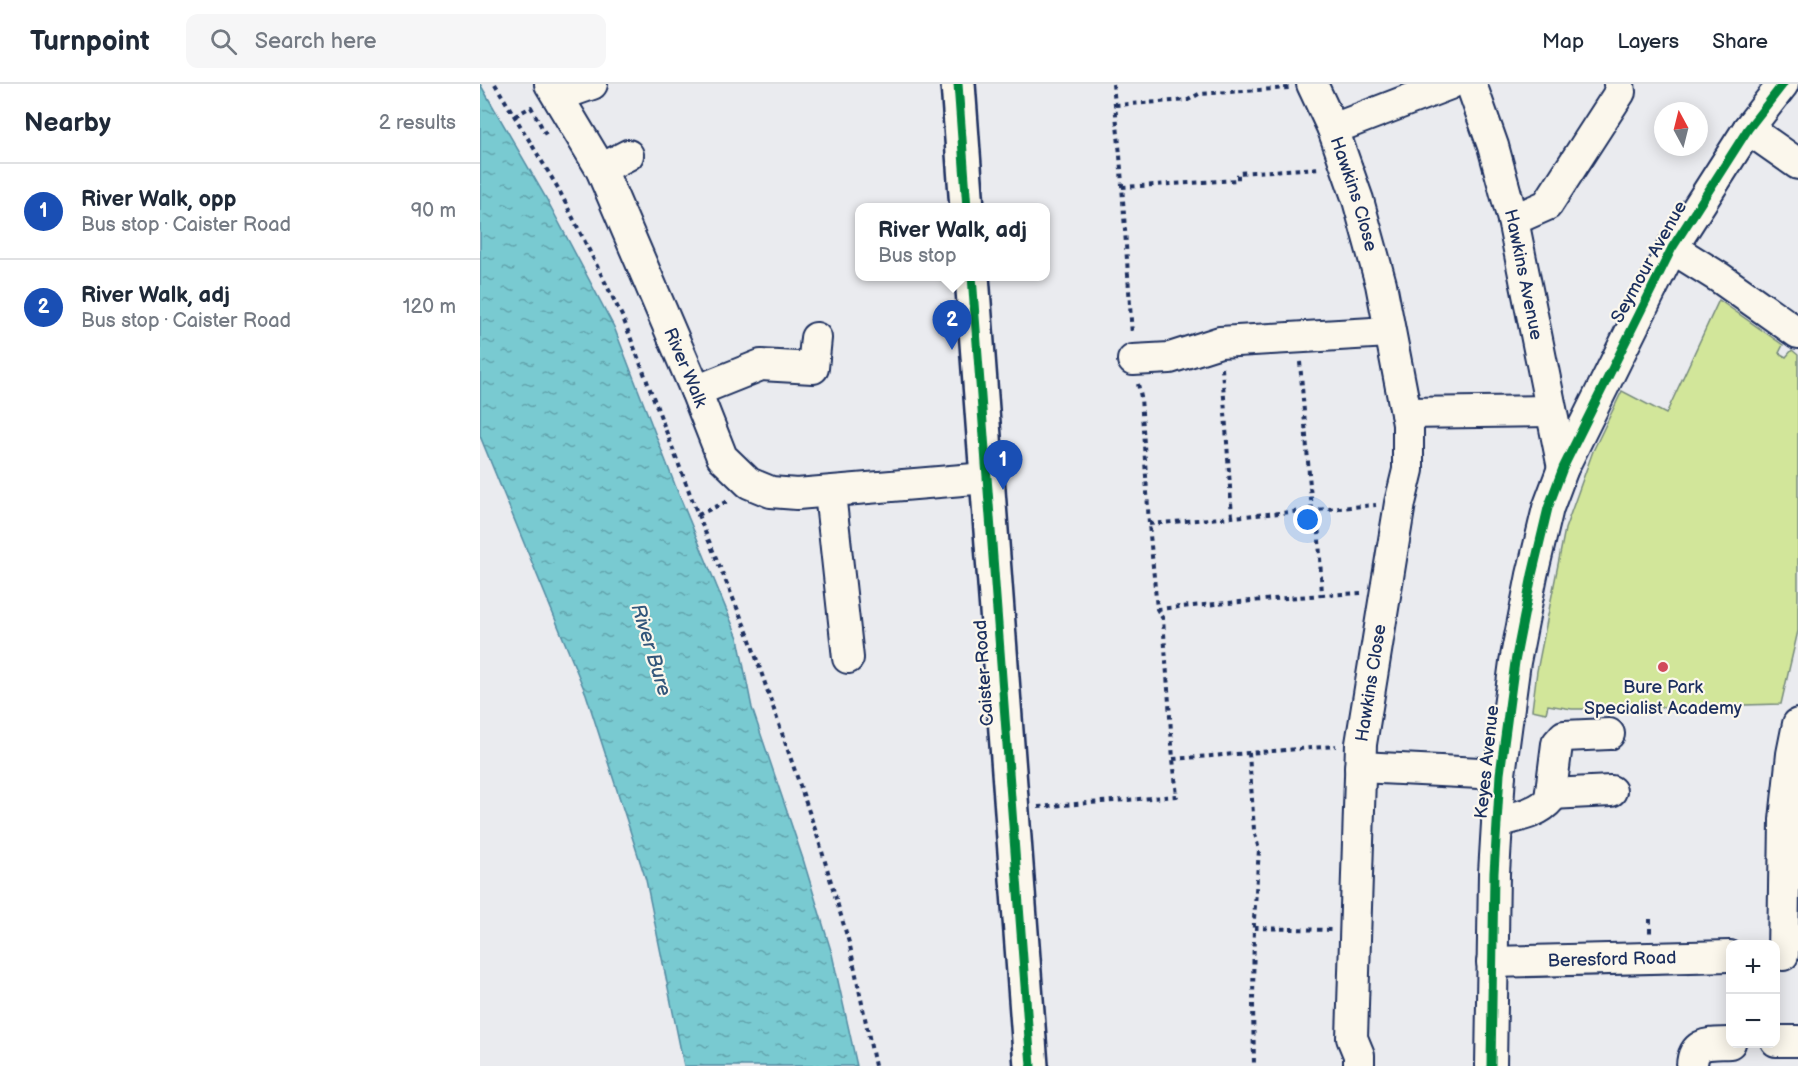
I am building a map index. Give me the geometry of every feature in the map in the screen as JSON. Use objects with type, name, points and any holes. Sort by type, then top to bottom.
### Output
[{"type":"main road","points":[[958,84],[967,203]]},
{"type":"main road","name":"Caister Road","points":[[972,281],[1031,1066]]},
{"type":"street","points":[[554,90],[592,84]]},
{"type":"street","name":"Hawkins Close","points":[[1333,129],[1450,84]]},
{"type":"street","name":"Hawkins Avenue","points":[[1471,84],[1493,146],[1513,220],[1563,468]]},
{"type":"street","points":[[1513,220],[1547,205],[1620,93],[1619,84]]},
{"type":"street","name":"Hawkins Close","points":[[1313,85],[1333,129],[1358,200],[1381,284],[1408,424],[1408,470],[1400,503],[1360,755],[1355,930],[1356,1052]]},
{"type":"street","name":"River Walk","points":[[554,90],[584,143],[602,169],[722,457],[749,483],[771,492],[797,494],[986,478]]},
{"type":"street","name":"Seymour Avenue","points":[[1563,468],[1672,248],[1772,90]]},
{"type":"street","points":[[1748,129],[1798,164]]},
{"type":"street","points":[[602,169],[628,155]]},
{"type":"street","points":[[1672,248],[1720,278],[1798,333]]},
{"type":"street","points":[[1133,360],[1170,358],[1220,342],[1389,332]]},
{"type":"street","points":[[696,391],[761,365],[813,369],[816,338]]},
{"type":"street","points":[[1406,413],[1551,411]]},
{"type":"street","name":"Keyes Avenue","points":[[1491,1066],[1494,873],[1500,774],[1515,662],[1532,575],[1548,508],[1563,468]]},
{"type":"street","points":[[830,493],[848,658]]},
{"type":"street","points":[[1785,955],[1785,820],[1798,724]]},
{"type":"street","points":[[1497,822],[1532,812],[1546,804],[1551,794],[1557,744],[1564,736],[1609,734]]},
{"type":"street","points":[[1360,755],[1500,774]]},
{"type":"street","points":[[1551,794],[1611,791]]},
{"type":"street","name":"Beresford Road","points":[[1492,962],[1726,956]]},
{"type":"street","points":[[1780,1041],[1798,1041]]},
{"type":"street","points":[[1692,1066],[1692,1058],[1703,1044],[1726,1043]]},
{"type":"path","points":[[495,84],[558,188],[623,318],[698,515],[748,634],[818,838],[850,946],[875,1066]]},
{"type":"path","points":[[1012,810],[1176,796],[1163,619],[1157,609],[1141,397],[1134,372],[1113,84]]},
{"type":"path","points":[[1115,105],[1188,100],[1199,94],[1313,85]]},
{"type":"path","points":[[1122,187],[1238,180],[1238,173],[1346,166]]},
{"type":"path","points":[[1298,337],[1312,511],[1318,520],[1322,595]]},
{"type":"path","points":[[1220,342],[1232,517]]},
{"type":"path","points":[[698,515],[732,499]]},
{"type":"path","points":[[1149,524],[1400,503]]},
{"type":"path","points":[[1157,609],[1386,591]]},
{"type":"path","points":[[1173,759],[1249,753],[1360,755]]},
{"type":"path","points":[[1249,753],[1254,831],[1259,850],[1254,928],[1254,1066]]},
{"type":"path","points":[[1254,928],[1355,930]]},
{"type":"green space","points":[[1719,300],[1783,345],[1779,353],[1786,357],[1792,350],[1798,355],[1798,631],[1781,704],[1591,709],[1548,705],[1546,713],[1532,710],[1537,671],[1565,529],[1593,451],[1622,391],[1666,414]]},
{"type":"water","name":"River Bure","points":[[480,84],[546,198],[614,327],[675,485],[738,638],[752,708],[803,859],[832,954],[857,1066],[684,1066],[646,880],[586,694],[480,436]]},
{"type":"cycle path","points":[[958,84],[967,203]]},
{"type":"cycle path","points":[[1491,1066],[1494,873],[1500,774],[1515,662],[1548,508],[1563,468],[1672,248],[1748,129],[1783,84]]},
{"type":"cycle path","points":[[972,281],[1031,1066]]},
{"type":"place","name":"River Walk, adj","points":[[952,350]]},
{"type":"place","name":"River Walk, opp","points":[[1003,490]]},
{"type":"place","name":"Bure Park Specialist Academy","points":[[1663,667]]}]
